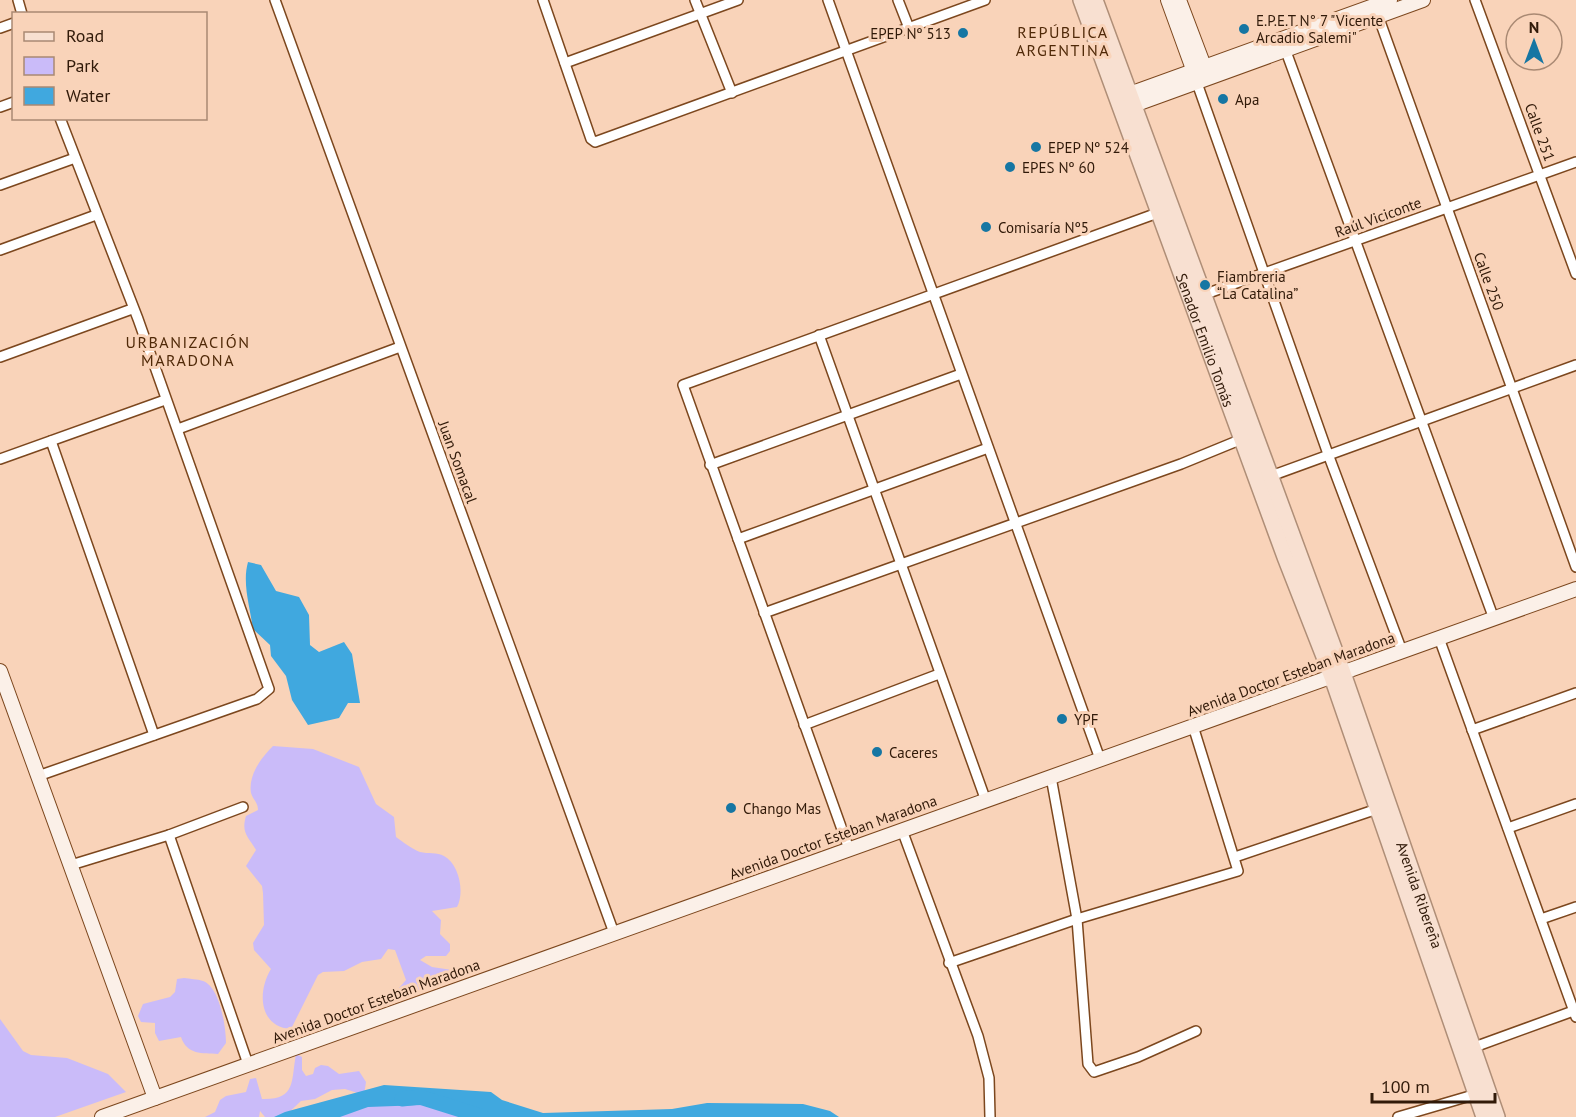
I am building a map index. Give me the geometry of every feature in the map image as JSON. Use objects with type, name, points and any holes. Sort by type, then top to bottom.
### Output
[{"type":"main road","name":"Senador Emilio Tomás","points":[[1081,0],[1125,102]]},
{"type":"main road","name":"Senador Emilio Tomás","points":[[1095,0],[1125,102],[1337,675]]},
{"type":"main road","points":[[1168,0],[1201,75]]},
{"type":"main road","points":[[1179,0],[1201,75]]},
{"type":"main road","points":[[1376,11],[1390,0]]},
{"type":"main road","points":[[1125,102],[1376,11],[1423,0]]},
{"type":"main road","name":"Senador Emilio Tomás","points":[[1196,298],[1242,439],[1263,478]]},
{"type":"main road","name":"Avenida Doctor Esteban Maradona","points":[[102,1117],[1576,589]]},
{"type":"main road","points":[[0,671],[155,1098]]},
{"type":"main road","name":"Avenida Ribereña","points":[[1337,675],[1482,1092],[1497,1117]]},
{"type":"main road","name":"Avenida Ribereña","points":[[1482,1092],[1484,1117]]},
{"type":"street","name":"Juan Somacal","points":[[275,0],[614,933]]},
{"type":"street","points":[[543,0],[591,139],[595,142],[848,52],[985,0]]},
{"type":"street","points":[[695,0],[732,93]]},
{"type":"street","points":[[565,63],[738,0]]},
{"type":"street","points":[[828,0],[1100,759]]},
{"type":"street","points":[[898,0],[909,28]]},
{"type":"street","name":"Calle 251","points":[[1475,0],[1576,274]]},
{"type":"street","name":"Calle 250","points":[[1376,11],[1576,567]]},
{"type":"street","points":[[1283,45],[1494,619]]},
{"type":"street","points":[[1201,75],[1265,274],[1328,454],[1402,651]]},
{"type":"street","points":[[38,776],[257,699],[269,689],[178,429],[165,400],[61,120]]},
{"type":"street","points":[[0,185],[75,158]]},
{"type":"street","name":"Raúl Viciconte","points":[[1196,298],[1576,162]]},
{"type":"street","points":[[849,849],[683,385],[1164,210]]},
{"type":"street","points":[[0,250],[96,215]]},
{"type":"street","points":[[0,357],[132,309]]},
{"type":"street","points":[[819,335],[986,801]]},
{"type":"street","points":[[178,429],[400,347]]},
{"type":"street","points":[[1263,478],[1576,365]]},
{"type":"street","points":[[710,465],[848,417],[961,374]]},
{"type":"street","points":[[0,459],[165,400]]},
{"type":"street","points":[[764,613],[1181,464],[1242,439]]},
{"type":"street","points":[[51,441],[154,735]]},
{"type":"street","points":[[738,539],[988,448]]},
{"type":"street","points":[[1439,638],[1575,1013],[1467,1050]]},
{"type":"street","points":[[804,725],[939,674]]},
{"type":"street","points":[[1472,730],[1576,693]]},
{"type":"street","points":[[949,963],[1077,919],[1238,871],[1193,726]]},
{"type":"street","points":[[1051,777],[1077,919],[1088,1064],[1094,1072],[1138,1057],[1196,1031]]},
{"type":"street","points":[[1508,828],[1576,804]]},
{"type":"street","points":[[71,866],[168,835],[243,807]]},
{"type":"street","points":[[1234,857],[1383,807]]},
{"type":"street","points":[[902,830],[949,963],[978,1036],[988,1077],[990,1117]]},
{"type":"street","points":[[168,835],[248,1064]]},
{"type":"street","points":[[1541,919],[1576,907]]},
{"type":"street","points":[[1398,1117],[1482,1092]]},
{"type":"green space","points":[[273,746],[313,749],[359,767],[376,804],[394,817],[396,837],[420,852],[444,856],[453,865],[460,886],[457,907],[432,911],[441,920],[440,934],[450,944],[450,951],[446,956],[426,956],[420,960],[432,967],[452,970],[450,976],[431,982],[408,998],[397,999],[392,996],[406,980],[395,950],[388,949],[381,959],[362,962],[344,971],[323,972],[318,975],[291,1029],[280,1027],[272,1022],[264,1007],[263,998],[271,969],[254,950],[253,943],[264,925],[262,886],[246,866],[256,850],[244,827],[246,816],[258,810],[251,793],[253,773]]},
{"type":"green space","points":[[177,979],[203,981],[214,991],[218,999],[225,1027],[226,1043],[218,1054],[191,1050],[181,1037],[159,1041],[155,1033],[155,1023],[141,1022],[138,1016],[143,1004],[170,997],[175,992]]},
{"type":"green space","points":[[0,1019],[23,1051],[31,1055],[67,1058],[108,1074],[126,1092],[55,1117],[0,1117]]},
{"type":"green space","points":[[296,1054],[302,1057],[302,1070],[306,1076],[313,1074],[315,1068],[321,1065],[328,1066],[339,1074],[359,1071],[366,1082],[364,1095],[345,1089],[332,1090],[315,1099],[301,1101],[284,1117],[265,1117],[260,1111],[259,1117],[205,1117],[215,1112],[220,1100],[226,1096],[246,1092],[250,1079],[256,1078],[262,1099],[273,1099],[286,1093],[292,1081]]},
{"type":"green space","points":[[420,1097],[483,1117],[305,1117]]},
{"type":"water","points":[[248,562],[261,565],[276,591],[299,597],[309,615],[310,645],[319,652],[344,642],[352,654],[360,703],[348,703],[339,718],[308,725],[292,700],[286,676],[271,656],[270,645],[253,629],[246,587]]},
{"type":"water","points":[[384,1085],[491,1092],[502,1100],[543,1113],[672,1109],[707,1103],[803,1104],[830,1111],[839,1117],[472,1117],[421,1097],[422,1105],[368,1107],[340,1117],[274,1117]]},
{"type":"waterway","points":[[402,1099],[420,1097],[483,1117]]},
{"type":"place","name":"E.P.E.T N° 7 \"Vicente Arcadio Salemi\"","points":[[1244,29]]},
{"type":"place","name":"EPEP Nº 513","points":[[963,33]]},
{"type":"place","name":"Apa","points":[[1223,99]]},
{"type":"place","name":"EPEP Nº 524","points":[[1036,147]]},
{"type":"place","name":"EPES Nº 60","points":[[1010,167]]},
{"type":"place","name":"Comisaría Nº5","points":[[986,227]]},
{"type":"place","name":"Fiambreria “La Catalina”","points":[[1205,285]]},
{"type":"place","name":"YPF","points":[[1062,719]]},
{"type":"place","name":"Caceres","points":[[877,752]]},
{"type":"place","name":"Chango Mas","points":[[731,808]]},
{"type":"district","name":"REPÚBLICA ARGENTINA","points":[[1063,41]]},
{"type":"district","name":"URBANIZACIÓN MARADONA","points":[[188,351]]}]
